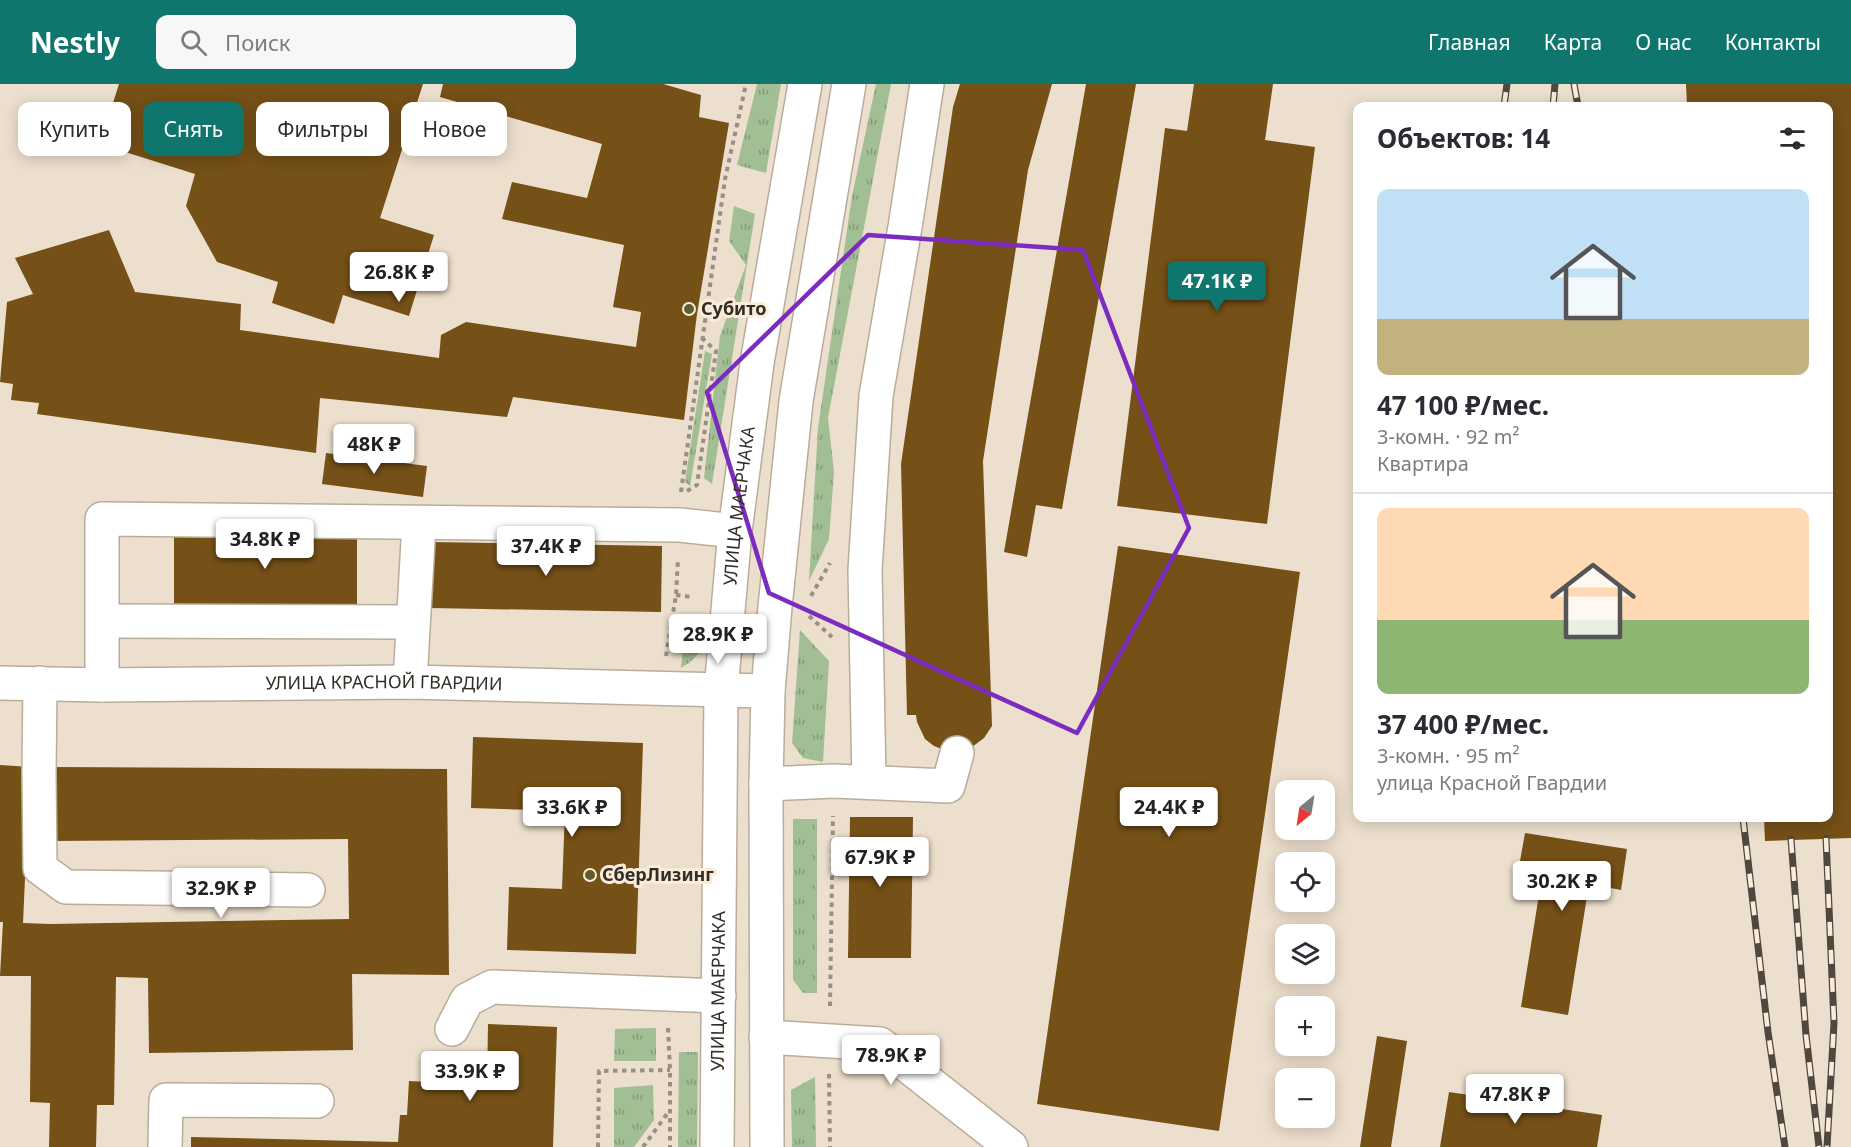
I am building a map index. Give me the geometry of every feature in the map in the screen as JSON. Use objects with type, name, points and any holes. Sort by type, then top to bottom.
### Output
[{"type":"main road","name":"УЛИЦА МАЕРЧАКА","points":[[717,1147],[721,690],[735,531],[757,363],[805,84]]},
{"type":"main road","points":[[767,1147],[768,691],[796,401],[849,84]]},
{"type":"main road","points":[[869,782],[865,570],[876,396],[927,84]]},
{"type":"main road","points":[[102,685],[102,519],[419,523],[680,510],[735,531]]},
{"type":"main road","points":[[410,682],[419,523]]},
{"type":"main road","points":[[103,621],[412,622]]},
{"type":"main road","name":"УЛИЦА КРАСНОЙ ГВАРДИИ","points":[[0,683],[102,685],[410,682],[768,691]]},
{"type":"main road","points":[[40,683],[40,868],[66,886],[308,890]]},
{"type":"main road","points":[[766,784],[834,781],[948,786],[957,753]]},
{"type":"main road","points":[[452,1029],[467,1000],[492,987],[719,996]]},
{"type":"main road","points":[[766,1037],[880,1044],[1011,1147]]},
{"type":"main road","points":[[165,1147],[166,1100],[317,1101]]},
{"type":"path","points":[[666,658],[676,596],[680,510],[702,338],[725,179],[746,84]]},
{"type":"path","points":[[680,510],[697,485],[716,351],[702,338]]},
{"type":"path","points":[[808,600],[833,559]]},
{"type":"path","points":[[676,596],[692,597]]},
{"type":"path","points":[[802,610],[837,641]]},
{"type":"path","points":[[830,1147],[829,1041],[834,781]]},
{"type":"path","points":[[666,994],[670,1070],[670,1147]]},
{"type":"path","points":[[598,1147],[599,1071],[670,1070]]},
{"type":"path","points":[[643,1147],[671,1109]]},
{"type":"highlighted area","points":[[868,235],[1083,250],[1189,528],[1077,733],[769,593],[707,392]]},
{"type":"green space","points":[[757,84],[781,84],[766,173],[737,165]]},
{"type":"green space","points":[[876,84],[891,84],[828,418],[834,472],[829,539],[809,581],[818,428],[852,196]]},
{"type":"green space","points":[[734,206],[755,214],[712,484],[704,478],[720,336],[746,265],[729,241]]},
{"type":"green space","points":[[705,351],[712,354],[690,486],[685,482]]},
{"type":"green space","points":[[686,617],[706,619],[701,648],[689,663],[681,668]]},
{"type":"green space","points":[[800,630],[829,661],[823,762],[803,758],[792,743]]},
{"type":"green space","points":[[793,819],[817,819],[817,993],[803,993],[793,980]]},
{"type":"green space","points":[[656,1028],[656,1061],[614,1061],[615,1029]]},
{"type":"green space","points":[[679,1052],[698,1052],[697,1147],[678,1147]]},
{"type":"green space","points":[[815,1077],[816,1147],[792,1147],[791,1090]]},
{"type":"green space","points":[[653,1085],[654,1120],[634,1147],[614,1147],[614,1088]]},
{"type":"building","points":[[119,84],[423,84],[417,102],[401,102],[401,153],[380,218],[434,235],[409,316],[343,295],[334,324],[272,303],[278,282],[217,262],[186,206],[195,174],[131,154],[131,102],[113,102]]},
{"type":"building","points":[[443,84],[663,84],[701,95],[699,117],[729,123],[697,314],[684,420],[513,397],[507,417],[320,398],[316,453],[37,414],[39,403],[11,400],[13,384],[0,382],[7,302],[33,294],[15,258],[109,230],[135,292],[241,304],[240,330],[439,358],[441,335],[466,322],[636,347],[641,312],[613,307],[624,245],[502,219],[512,182],[587,198],[602,144],[507,116],[507,102],[457,102],[440,97]]},
{"type":"building","points":[[960,84],[1052,84],[1028,170],[983,461],[992,726],[984,738],[972,747],[961,751],[947,751],[934,746],[925,739],[916,715],[907,715],[901,464],[953,107]]},
{"type":"building","points":[[1086,84],[1136,84],[1062,509],[1036,505],[1027,557],[1004,552]]},
{"type":"building","points":[[1194,84],[1273,84],[1265,140],[1315,147],[1267,524],[1117,506],[1165,128],[1187,131]]},
{"type":"building","points":[[1686,84],[1851,84],[1851,838],[1765,841],[1764,822],[1833,822],[1833,102],[1687,102]]},
{"type":"building","points":[[326,453],[427,466],[423,497],[322,484]]},
{"type":"building","points":[[174,534],[357,535],[357,606],[174,606]]},
{"type":"building","points":[[431,542],[662,546],[661,612],[430,608]]},
{"type":"building","points":[[1118,546],[1300,572],[1219,1131],[1037,1104]]},
{"type":"building","points":[[473,737],[643,743],[636,954],[507,950],[509,887],[562,889],[565,811],[471,808]]},
{"type":"building","points":[[0,765],[30,767],[23,923],[50,924],[349,919],[348,839],[52,841],[51,767],[447,769],[449,975],[352,974],[353,1050],[149,1053],[148,978],[116,977],[114,1105],[97,1105],[96,1147],[49,1147],[50,1103],[30,1102],[31,976],[0,976],[3,922],[0,922]]},
{"type":"building","points":[[850,817],[913,817],[911,958],[848,958]]},
{"type":"building","points":[[1525,833],[1627,849],[1621,890],[1589,884],[1568,1015],[1521,1007],[1542,876],[1518,872]]},
{"type":"building","points":[[488,1024],[557,1027],[553,1147],[191,1147],[191,1137],[398,1142],[400,1115],[407,1115],[409,1081],[487,1085]]},
{"type":"building","points":[[1377,1036],[1407,1041],[1391,1147],[1360,1147]]},
{"type":"building","points":[[1449,1092],[1602,1115],[1597,1147],[1440,1147]]},
{"type":"railway","points":[[1505,102],[1507,84]]},
{"type":"railway","points":[[1553,102],[1555,84]]},
{"type":"railway","points":[[1574,84],[1577,102]]},
{"type":"railway","points":[[1743,822],[1768,1032],[1785,1147]]},
{"type":"railway","points":[[1826,838],[1834,1023],[1827,1147]]},
{"type":"railway","points":[[1791,839],[1806,1035],[1819,1147]]},
{"type":"place","name":"Субито","points":[[689,309]]},
{"type":"place","name":"СберЛизинг","points":[[590,875]]}]
